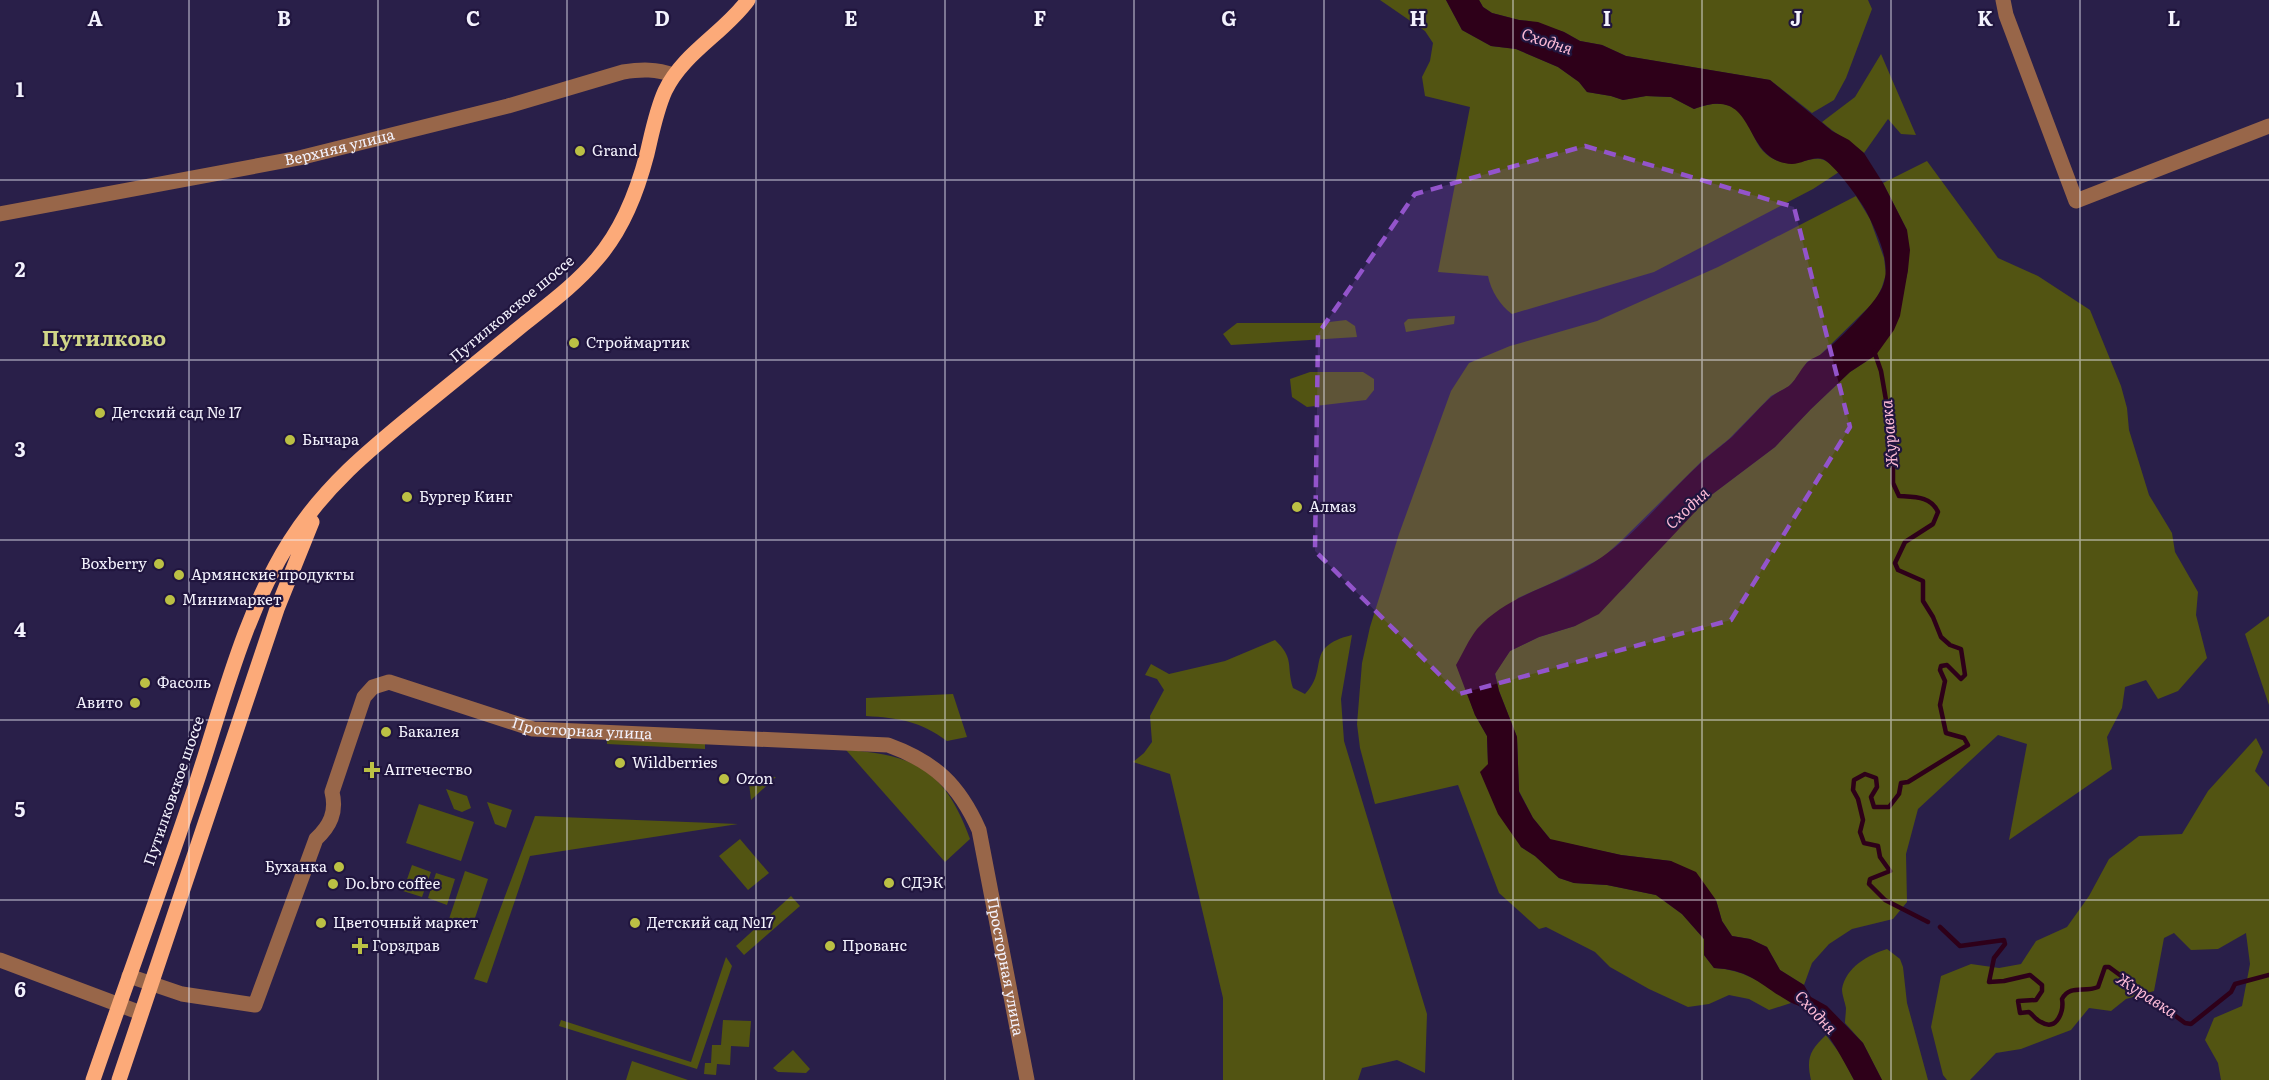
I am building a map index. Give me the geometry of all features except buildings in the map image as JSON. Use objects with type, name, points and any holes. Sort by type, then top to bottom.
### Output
[{"type":"main road","name":"Путилковское шоссе","points":[[93,1080],[179,835],[237,657],[259,603],[291,540],[326,492],[371,449],[562,293],[597,260],[616,234],[634,197],[658,110],[675,75],[748,0]]},
{"type":"main road","name":"Путилковское шоссе","points":[[119,1080],[277,609],[301,546],[326,492]]},
{"type":"street","points":[[2002,0],[2076,201],[2269,126]]},
{"type":"street","name":"Верхняя улица","points":[[0,214],[299,158],[508,106],[623,72],[640,69],[659,70],[675,75]]},
{"type":"street","name":"Просторная улица","points":[[129,976],[182,994],[255,1005],[316,839],[327,828],[335,803],[332,792],[364,697],[373,687],[389,682],[533,729],[888,745],[908,752],[928,764],[944,776],[958,792],[979,830],[1027,1080]]},
{"type":"street","points":[[0,960],[141,1012]]},
{"type":"highlighted area","points":[[1585,146],[1794,207],[1850,427],[1731,620],[1459,694],[1315,551],[1318,334],[1415,194]]},
{"type":"shaded area","points":[[1380,0],[1446,0],[1462,30],[1491,46],[1516,49],[1558,67],[1579,82],[1587,92],[1623,100],[1646,96],[1671,97],[1694,109],[1711,104],[1733,107],[1744,118],[1760,147],[1770,157],[1786,163],[1818,159],[1826,161],[1839,172],[1813,189],[1654,272],[1512,314],[1497,297],[1488,276],[1438,272],[1470,107],[1425,96],[1422,77],[1430,61],[1433,43],[1425,31]]},
{"type":"shaded area","points":[[1479,0],[1868,0],[1872,9],[1846,78],[1834,100],[1812,113],[1770,80],[1626,56],[1602,45],[1580,41],[1564,32],[1492,13],[1483,7]]},
{"type":"shaded area","points":[[1881,54],[1916,135],[1901,134],[1888,119],[1864,153],[1822,122],[1855,97]]},
{"type":"shaded area","points":[[1927,161],[1998,258],[2038,276],[2090,310],[2121,386],[2127,408],[2129,430],[2149,495],[2172,533],[2175,552],[2198,592],[2196,615],[2207,658],[2178,691],[2158,699],[2146,680],[2125,687],[2122,708],[2107,737],[2112,769],[2009,840],[2027,744],[1998,735],[1918,809],[1906,854],[1907,902],[1893,919],[1852,929],[1829,944],[1812,963],[1804,985],[1780,970],[1767,947],[1750,939],[1732,936],[1722,921],[1716,900],[1671,861],[1621,855],[1551,840],[1533,818],[1519,791],[1517,737],[1499,691],[1495,673],[1510,651],[1539,637],[1575,626],[1624,588],[1710,496],[1775,447],[1850,372],[1876,355],[1904,287],[1908,270],[1907,230],[1883,183]]},
{"type":"shaded area","points":[[1856,196],[1870,219],[1884,258],[1886,274],[1875,301],[1820,355],[1807,362],[1799,376],[1788,387],[1771,396],[1729,439],[1703,460],[1602,558],[1518,598],[1457,665],[1475,715],[1487,736],[1488,764],[1521,847],[1535,856],[1559,878],[1574,883],[1607,885],[1656,895],[1682,914],[1704,939],[1704,955],[1714,968],[1746,975],[1791,1003],[1769,1010],[1749,999],[1729,995],[1709,1004],[1688,1007],[1610,967],[1595,952],[1546,927],[1539,929],[1499,893],[1458,785],[1375,804],[1360,748],[1357,724],[1362,663],[1370,627],[1399,534],[1451,391],[1469,363],[1510,346],[1597,321],[1718,267]]},
{"type":"shaded area","points":[[1455,316],[1454,324],[1406,332],[1404,323],[1408,319]]},
{"type":"shaded area","points":[[1346,320],[1355,326],[1357,337],[1231,345],[1223,334],[1237,323],[1321,323]]},
{"type":"shaded area","points":[[1310,372],[1363,372],[1374,379],[1374,390],[1366,400],[1307,407],[1292,397],[1290,379]]},
{"type":"shaded area","points":[[2269,616],[2269,705],[2245,634]]},
{"type":"shaded area","points":[[1352,635],[1341,699],[1344,741],[1427,1014],[1425,1073],[1397,1060],[1362,1068],[1358,1080],[1223,1080],[1223,998],[1170,774],[1133,762],[1152,742],[1150,716],[1164,690],[1157,679],[1145,675],[1151,664],[1169,674],[1225,661],[1275,640],[1288,657],[1293,688],[1305,694],[1316,676],[1322,652],[1337,640]]},
{"type":"shaded area","points":[[953,694],[967,737],[947,741],[928,729],[909,722],[866,716],[866,698]]},
{"type":"shaded area","points":[[607,737],[705,741],[705,749],[607,744]]},
{"type":"shaded area","points":[[2256,738],[2263,752],[2255,771],[2269,787],[2269,1080],[2221,1080],[2218,1063],[2205,1040],[2214,1018],[2242,1006],[2250,964],[2246,933],[2218,949],[2191,950],[2174,933],[2164,938],[2154,991],[2126,999],[2111,1011],[2089,1008],[2071,1030],[2021,1049],[1996,1053],[1970,1080],[1947,1080],[1943,1075],[1931,1027],[1941,976],[1971,964],[1999,968],[2021,964],[2036,941],[2067,927],[2089,896],[2109,859],[2139,836],[2182,834],[2208,791]]},
{"type":"shaded area","points":[[846,750],[892,756],[910,762],[925,771],[939,782],[950,797],[970,839],[945,862]]},
{"type":"shaded area","points":[[748,775],[776,777],[751,800]]},
{"type":"shaded area","points":[[446,789],[467,796],[471,808],[462,812],[454,809]]},
{"type":"shaded area","points":[[487,802],[512,810],[506,828],[495,824]]},
{"type":"shaded area","points":[[419,804],[474,822],[461,861],[406,843]]},
{"type":"shaded area","points":[[535,816],[738,824],[530,856],[487,983],[474,979]]},
{"type":"shaded area","points":[[740,839],[769,873],[748,890],[719,856]]},
{"type":"shaded area","points":[[412,865],[431,872],[422,897],[403,891]]},
{"type":"shaded area","points":[[465,871],[488,879],[472,927],[449,919]]},
{"type":"shaded area","points":[[436,873],[455,879],[447,905],[428,898]]},
{"type":"shaded area","points":[[791,896],[800,906],[744,955],[736,946]]},
{"type":"shaded area","points":[[1887,949],[1900,959],[1903,967],[1907,1003],[1928,1080],[1882,1080],[1863,1043],[1845,1023],[1846,1008],[1842,994],[1844,981],[1853,968],[1865,958]]},
{"type":"shaded area","points":[[726,957],[732,966],[697,1069],[559,1026],[561,1020],[691,1062]]},
{"type":"shaded area","points":[[723,1020],[751,1021],[749,1047],[731,1046],[730,1065],[717,1064],[716,1075],[704,1074],[705,1063],[711,1063],[712,1045],[721,1045]]},
{"type":"shaded area","points":[[1826,1035],[1841,1055],[1854,1080],[1811,1080],[1809,1060],[1816,1045]]},
{"type":"shaded area","points":[[793,1050],[810,1069],[806,1073],[778,1072],[773,1068]]},
{"type":"shaded area","points":[[632,1061],[688,1080],[626,1080]]},
{"type":"water","name":"Сходня","points":[[1446,0],[1479,0],[1483,7],[1492,13],[1538,22],[1580,41],[1602,45],[1626,56],[1770,80],[1832,131],[1849,140],[1864,153],[1883,183],[1907,230],[1910,250],[1900,316],[1894,330],[1876,355],[1850,372],[1775,447],[1710,496],[1599,614],[1575,626],[1539,637],[1510,651],[1495,674],[1499,691],[1517,737],[1519,792],[1533,818],[1550,839],[1621,855],[1671,861],[1696,872],[1716,900],[1722,921],[1732,936],[1750,939],[1767,947],[1780,970],[1804,985],[1811,997],[1827,1006],[1863,1043],[1882,1080],[1854,1080],[1827,1034],[1805,1009],[1747,975],[1714,968],[1704,955],[1704,939],[1682,914],[1656,895],[1607,885],[1574,883],[1559,878],[1535,856],[1521,847],[1498,814],[1480,772],[1488,764],[1487,736],[1475,715],[1456,665],[1474,633],[1490,616],[1521,597],[1587,567],[1616,547],[1770,398],[1789,386],[1806,364],[1820,355],[1844,333],[1871,304],[1882,288],[1886,269],[1879,239],[1859,199],[1828,162],[1815,159],[1792,164],[1775,160],[1764,150],[1740,114],[1730,106],[1715,104],[1694,109],[1671,97],[1646,96],[1623,100],[1587,92],[1579,82],[1558,67],[1516,49],[1491,46],[1462,30]]},
{"type":"waterway","name":"Журавка","points":[[1874,351],[1881,371],[1893,441],[1893,483],[1899,496],[1927,500],[1938,512],[1933,524],[1905,542],[1895,563],[1898,570],[1923,581],[1923,601],[1941,637],[1950,645],[1961,649],[1965,675],[1961,679],[1947,665],[1941,666],[1940,670],[1945,681],[1940,705],[1946,733],[1964,738],[1968,745],[1908,782],[1901,783],[1899,794],[1889,807],[1874,807],[1871,797],[1877,787],[1876,778],[1865,774],[1854,780],[1853,790],[1858,799],[1863,820],[1860,832],[1864,843],[1878,846],[1880,857],[1890,871],[1870,879],[1869,884],[1885,900],[1928,922]]},
{"type":"waterway","name":"Журавка","points":[[1940,927],[1960,946],[2004,940],[2005,944],[1994,958],[1989,982],[2030,975],[2042,985],[2042,991],[2036,1000],[2018,1001],[2020,1013],[2029,1012],[2047,1024],[2058,1019],[2065,994],[2073,990],[2098,987],[2105,967],[2109,967],[2185,1023],[2191,1024],[2231,992],[2235,984],[2269,975]]},
{"type":"place","name":"Grand","points":[[580,151]]},
{"type":"place","name":"Строймартик","points":[[574,343]]},
{"type":"place","name":"Детский сад № 17","points":[[100,413]]},
{"type":"place","name":"Бычара","points":[[290,440]]},
{"type":"place","name":"Бургер Кинг","points":[[407,497]]},
{"type":"place","name":"Алмаз","points":[[1297,507]]},
{"type":"place","name":"Boxberry","points":[[159,564]]},
{"type":"place","name":"Армянские продукты","points":[[179,575]]},
{"type":"place","name":"Минимаркет","points":[[170,600]]},
{"type":"place","name":"Фасоль","points":[[145,683]]},
{"type":"place","name":"Авито","points":[[135,703]]},
{"type":"place","name":"Бакалея","points":[[386,732]]},
{"type":"place","name":"Wildberries","points":[[620,763]]},
{"type":"place","name":"Аптечество","points":[[372,770]]},
{"type":"place","name":"Ozon","points":[[724,779]]},
{"type":"place","name":"Буханка","points":[[339,867]]},
{"type":"place","name":"СДЭК","points":[[889,883]]},
{"type":"place","name":"Do.bro coffee","points":[[333,884]]},
{"type":"place","name":"Цветочный маркет","points":[[321,923]]},
{"type":"place","name":"Детский сад №17","points":[[635,923]]},
{"type":"place","name":"Горздрав","points":[[360,946]]},
{"type":"place","name":"Прованс","points":[[830,946]]},
{"type":"district","name":"Путилково","points":[[104,339]]}]
